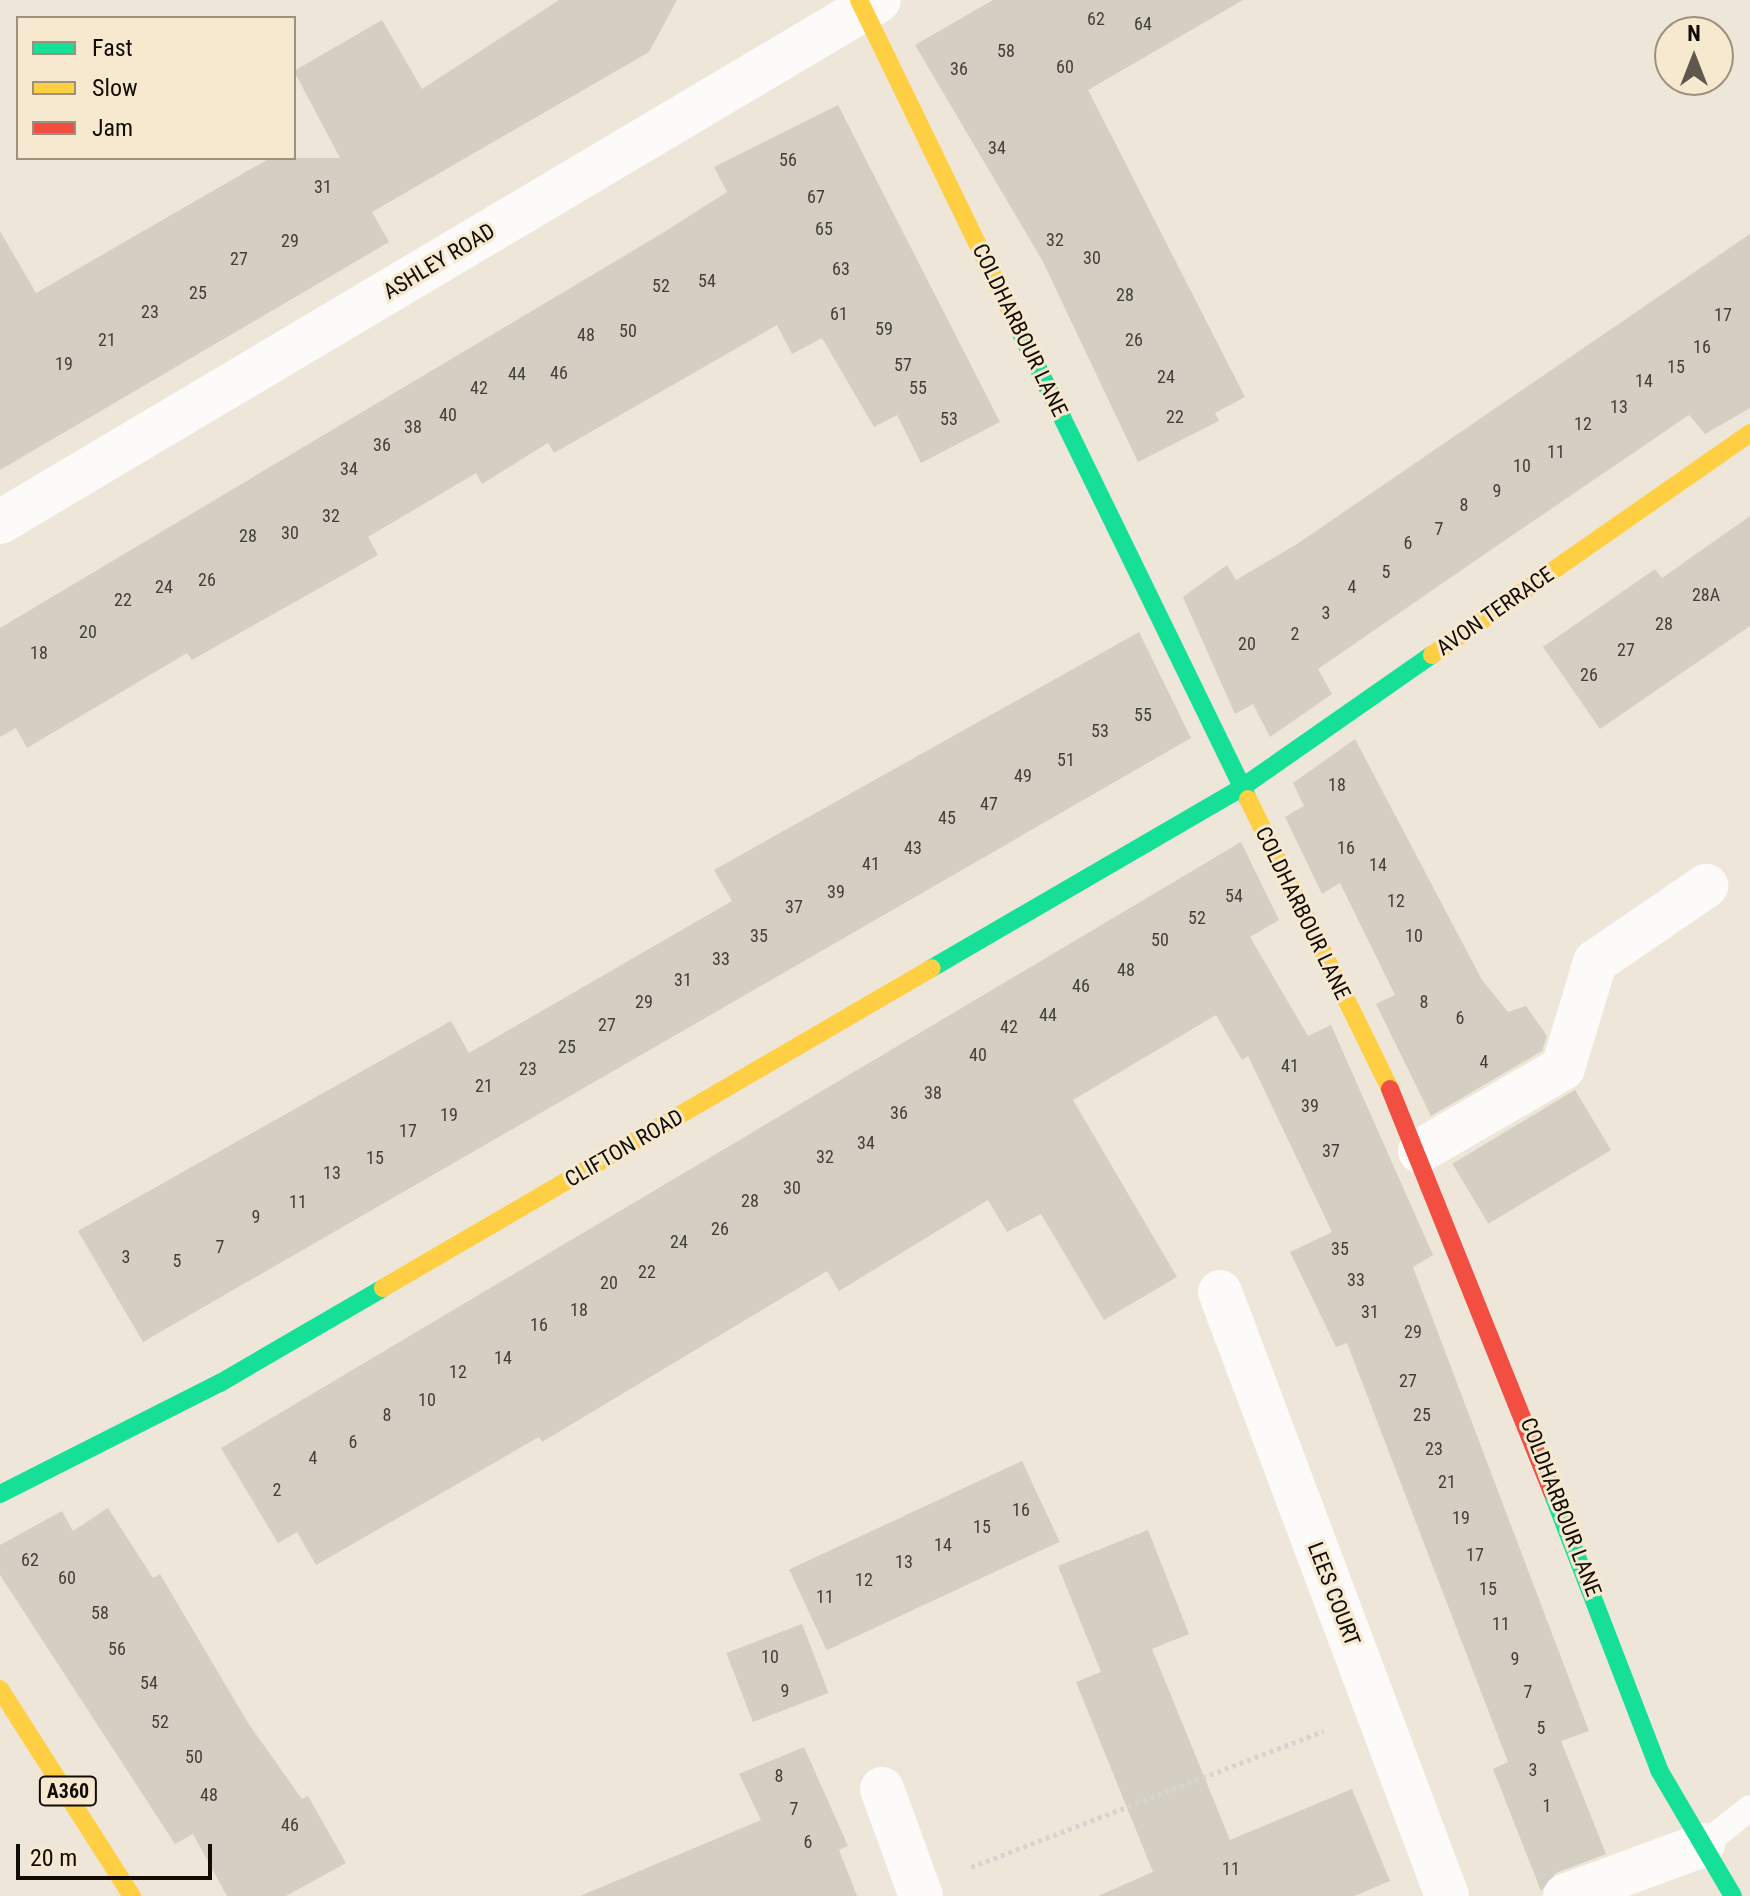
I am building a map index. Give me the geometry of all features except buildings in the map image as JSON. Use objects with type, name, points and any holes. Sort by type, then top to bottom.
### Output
[{"type":"street","name":"ASHLEY ROAD","points":[[0,522],[867,3]]},
{"type":"street","name":"COLDHARBOUR LANE","points":[[867,3],[1241,788],[1420,1151],[1659,1770],[1733,1896]]},
{"type":"street","name":"AVON TERRACE","points":[[1241,788],[1750,433]]},
{"type":"street","name":"CLIFTON ROAD","points":[[0,1494],[220,1383],[1241,788]]},
{"type":"street","points":[[1420,1151],[1563,1068],[1595,962],[1706,886]]},
{"type":"street","name":"LEES COURT","points":[[1220,1292],[1447,1896]]},
{"type":"street","name":"A360","points":[[0,1689],[132,1896]]},
{"type":"street","points":[[882,1789],[920,1892]]},
{"type":"street","points":[[1565,1896],[1703,1845]]},
{"type":"lane","points":[[1703,1845],[1750,1808]]},
{"type":"path","points":[[920,1892],[1378,1711]]},
{"type":"traffic: fast","points":[[1017,325],[1248,799]]},
{"type":"traffic: fast","points":[[932,968],[1241,788],[1432,655]]},
{"type":"traffic: fast","points":[[0,1494],[220,1383],[383,1288]]},
{"type":"traffic: fast","points":[[1552,1492],[1659,1770],[1733,1896]]},
{"type":"traffic: slow","points":[[859,0],[1017,325]]},
{"type":"traffic: slow","points":[[1432,655],[1750,433]]},
{"type":"traffic: slow","points":[[1248,799],[1390,1089]]},
{"type":"traffic: slow","points":[[383,1288],[932,968]]},
{"type":"traffic: slow","points":[[0,1689],[132,1896]]},
{"type":"traffic: jam","points":[[1390,1089],[1552,1492]]}]
